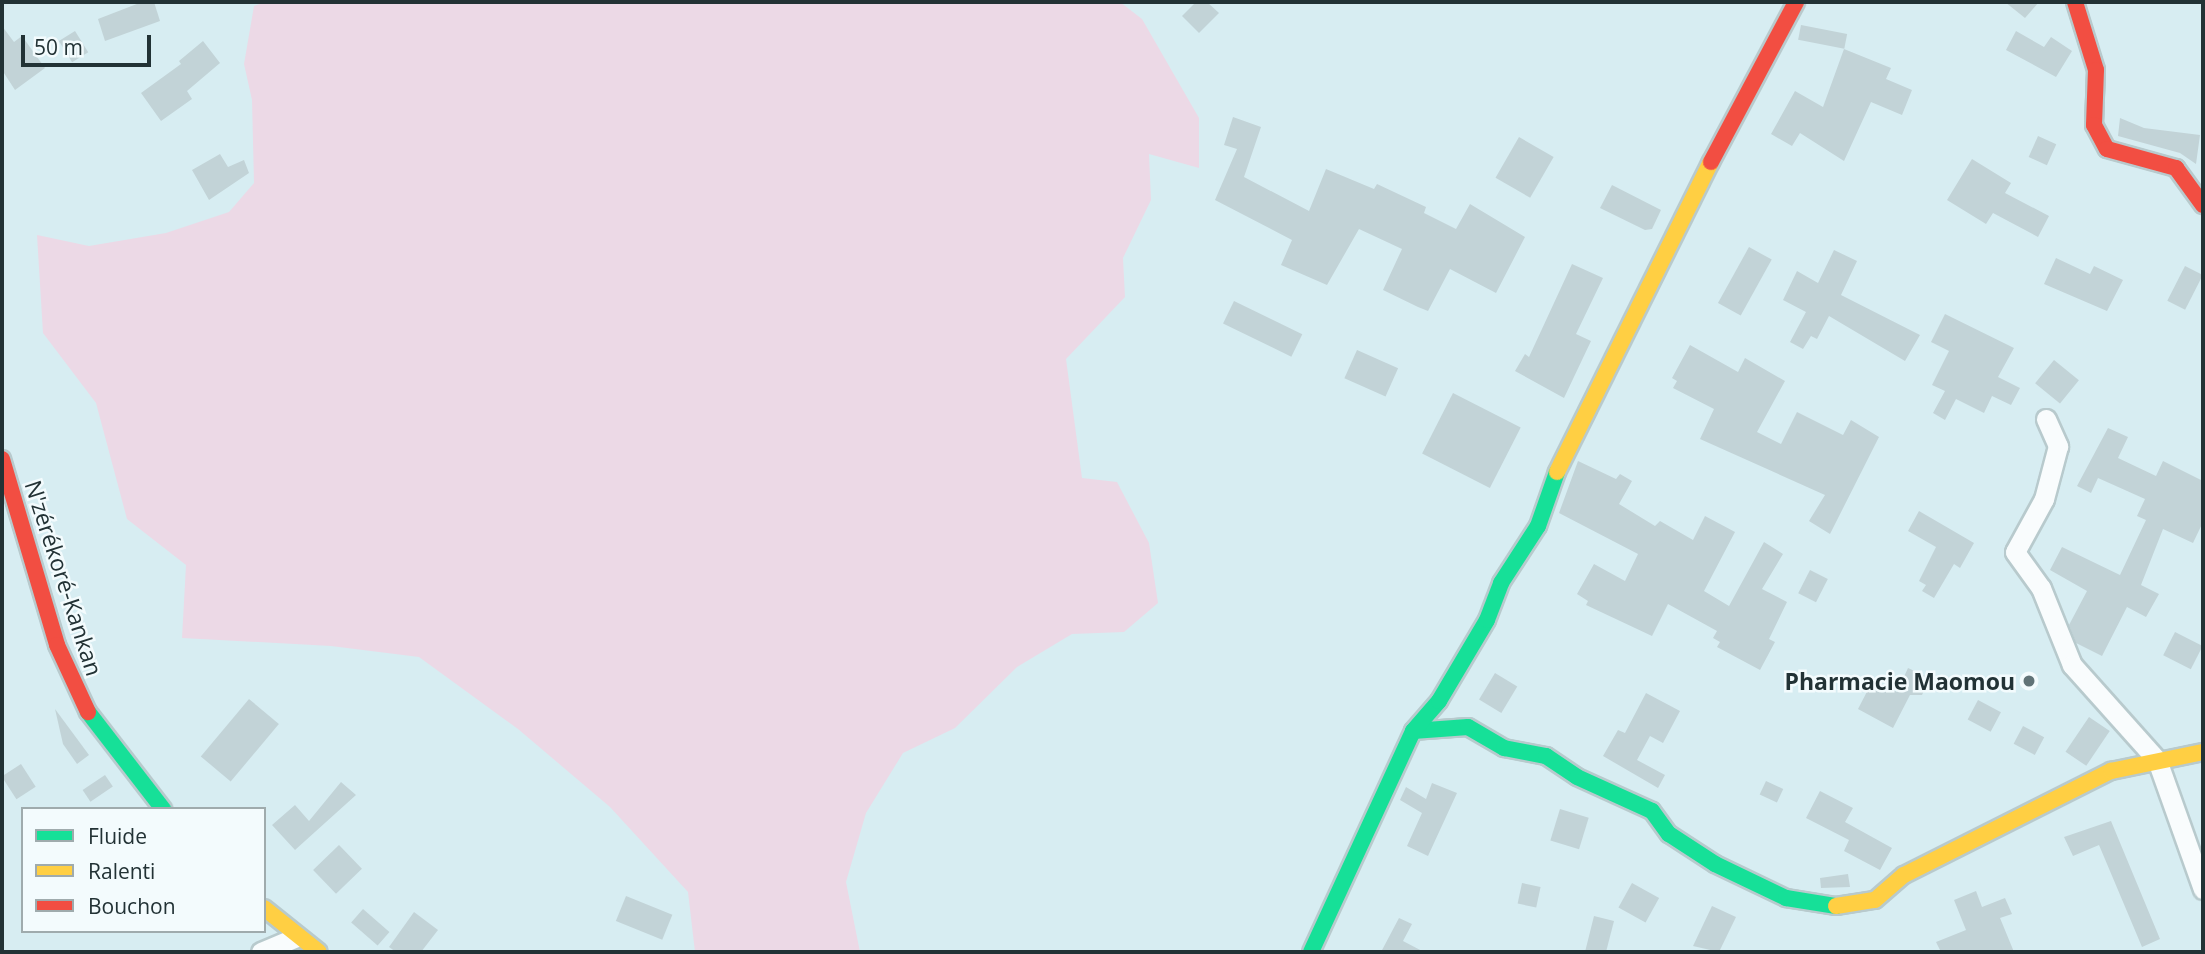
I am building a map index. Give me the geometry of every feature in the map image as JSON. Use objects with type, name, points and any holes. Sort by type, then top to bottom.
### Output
[{"type":"main road","points":[[1311,952],[1339,884],[1375,819],[1413,731],[1439,701],[1487,620],[1501,583],[1538,526],[1567,445],[1601,390],[1718,147],[1796,2]]},
{"type":"main road","points":[[2075,2],[2096,70],[2094,125],[2107,149],[2176,168],[2203,205]]},
{"type":"main road","name":"N'zérékoré-Kankan","points":[[2,459],[57,645],[83,705],[161,807]]},
{"type":"main road","points":[[1413,731],[1468,727],[1504,748],[1546,756],[1577,777],[1652,811],[1669,834],[1715,864],[1786,898],[1841,907],[1875,900],[1905,875],[2111,771],[2203,752]]},
{"type":"main road","points":[[266,910],[296,937],[319,952]]},
{"type":"street","points":[[2046,419],[2058,446],[2044,499],[2014,552],[2041,588],[2072,665],[2157,760],[2203,889]]},
{"type":"street","points":[[261,952],[296,937]]},
{"type":"shaded area","points":[[265,2],[1120,2],[1142,19],[1199,118],[1199,168],[1149,154],[1151,200],[1123,258],[1125,297],[1066,359],[1082,478],[1117,482],[1149,543],[1158,603],[1124,632],[1072,634],[1017,667],[955,728],[903,753],[866,813],[846,882],[860,952],[695,952],[688,892],[610,807],[518,729],[419,657],[331,646],[182,638],[186,565],[127,519],[96,403],[43,333],[37,235],[89,246],[166,233],[229,212],[254,183],[252,100],[244,64],[254,6]]},
{"type":"building","points":[[142,2],[154,2],[160,21],[105,41],[98,19]]},
{"type":"building","points":[[1196,2],[1207,2],[1219,13],[1199,33],[1182,16]]},
{"type":"building","points":[[2005,2],[2039,2],[2025,18]]},
{"type":"building","points":[[1801,25],[1847,34],[1844,49],[1798,40]]},
{"type":"building","points":[[2,26],[14,42],[22,36],[45,68],[15,90],[2,70]]},
{"type":"building","points":[[75,31],[88,52],[72,62],[59,41]]},
{"type":"building","points":[[2016,31],[2044,47],[2051,37],[2072,51],[2056,77],[2006,50]]},
{"type":"building","points":[[203,41],[220,63],[187,91],[192,99],[161,121],[141,93],[181,64],[179,61]]},
{"type":"building","points":[[1844,49],[1891,68],[1886,79],[1912,90],[1902,115],[1871,102],[1844,161],[1800,133],[1792,146],[1771,134],[1795,91],[1823,107]]},
{"type":"building","points":[[1233,117],[1261,127],[1244,177],[1309,211],[1326,169],[1374,189],[1377,184],[1426,207],[1424,213],[1456,229],[1470,204],[1525,237],[1496,293],[1450,269],[1428,311],[1418,307],[1383,290],[1402,249],[1359,229],[1327,285],[1281,265],[1292,240],[1215,200],[1237,149],[1224,145]]},
{"type":"building","points":[[2120,118],[2144,128],[2200,135],[2196,164],[2180,153],[2118,136]]},
{"type":"building","points":[[2038,136],[2056,144],[2047,165],[2029,157]]},
{"type":"building","points":[[1519,137],[1554,157],[1530,198],[1496,178]]},
{"type":"building","points":[[220,154],[228,167],[244,160],[249,173],[209,200],[192,170]]},
{"type":"building","points":[[1972,159],[2011,183],[2005,193],[2049,216],[2038,237],[1993,213],[1986,224],[1947,200]]},
{"type":"building","points":[[1612,185],[1661,210],[1652,229],[1645,230],[1600,208]]},
{"type":"building","points":[[1749,247],[1772,260],[1741,316],[1718,303]]},
{"type":"building","points":[[1834,250],[1857,261],[1841,295],[1920,335],[1905,361],[1829,316],[1817,339],[1811,336],[1803,349],[1790,342],[1806,312],[1783,300],[1797,271],[1818,283]]},
{"type":"building","points":[[2056,258],[2090,274],[2094,266],[2123,280],[2107,311],[2044,284]]},
{"type":"building","points":[[1572,264],[1603,278],[1576,334],[1591,341],[1564,398],[1515,371],[1525,354],[1529,357]]},
{"type":"building","points":[[2185,266],[2203,275],[2185,310],[2167,301]]},
{"type":"building","points":[[1234,301],[1302,334],[1291,357],[1223,323]]},
{"type":"building","points":[[1945,314],[2014,348],[1998,377],[2020,388],[2011,405],[1992,396],[1984,413],[1956,399],[1945,420],[1933,413],[1945,391],[1932,385],[1949,351],[1931,342]]},
{"type":"building","points":[[1690,345],[1738,372],[1745,358],[1785,381],[1757,432],[1781,444],[1797,412],[1843,435],[1851,420],[1879,437],[1830,534],[1809,521],[1825,495],[1700,439],[1714,409],[1673,388],[1677,381],[1672,378]]},
{"type":"building","points":[[1357,350],[1398,368],[1386,397],[1344,378]]},
{"type":"building","points":[[2054,360],[2079,380],[2060,403],[2035,383]]},
{"type":"building","points":[[1453,393],[1521,428],[1490,488],[1422,454]]},
{"type":"building","points":[[2108,428],[2128,437],[2118,458],[2156,476],[2163,461],[2203,481],[2203,522],[2193,543],[2163,529],[2141,585],[2159,594],[2146,617],[2127,607],[2102,656],[2076,643],[2069,625],[2087,591],[2050,570],[2062,547],[2120,575],[2146,520],[2137,516],[2145,499],[2098,478],[2091,493],[2077,486]]},
{"type":"building","points":[[1578,461],[1616,479],[1620,474],[1632,481],[1619,504],[1655,526],[1660,521],[1693,540],[1705,516],[1735,532],[1704,591],[1729,606],[1764,542],[1783,554],[1762,589],[1787,602],[1769,639],[1775,642],[1760,670],[1717,647],[1720,642],[1713,638],[1717,631],[1668,604],[1652,636],[1586,605],[1588,601],[1577,594],[1594,564],[1625,581],[1638,554],[1559,513]]},
{"type":"building","points":[[1919,511],[1974,543],[1960,568],[1954,564],[1934,598],[1922,591],[1926,585],[1919,581],[1936,547],[1908,531]]},
{"type":"building","points":[[1810,570],[1828,579],[1816,602],[1798,593]]},
{"type":"building","points":[[2175,632],[2203,646],[2191,669],[2163,655]]},
{"type":"building","points":[[1908,668],[1930,678],[1922,695],[1910,695],[1893,728],[1858,709],[1873,680],[1897,692]]},
{"type":"building","points":[[1495,673],[1517,686],[1501,713],[1479,700]]},
{"type":"building","points":[[1646,693],[1680,711],[1663,743],[1650,736],[1637,760],[1665,775],[1658,788],[1603,756],[1618,730],[1625,733]]},
{"type":"building","points":[[249,699],[279,724],[231,782],[201,756]]},
{"type":"building","points":[[1978,700],[2001,712],[1991,732],[1968,719]]},
{"type":"building","points":[[55,709],[89,755],[77,764],[63,744]]},
{"type":"building","points":[[2089,717],[2110,731],[2086,766],[2066,752]]},
{"type":"building","points":[[2023,726],[2044,737],[2035,755],[2014,744]]},
{"type":"building","points":[[21,764],[36,787],[16,799],[2,776]]},
{"type":"building","points":[[105,775],[113,787],[90,802],[83,790]]},
{"type":"building","points":[[1766,781],[1783,789],[1777,803],[1760,795]]},
{"type":"building","points":[[341,782],[356,795],[295,850],[272,825],[295,805],[309,821]]},
{"type":"building","points":[[1432,783],[1457,793],[1428,856],[1407,846],[1422,813],[1400,800],[1406,787],[1426,799]]},
{"type":"building","points":[[1820,791],[1853,808],[1845,822],[1892,848],[1880,870],[1844,851],[1849,840],[1806,818]]},
{"type":"building","points":[[1560,809],[1589,818],[1579,849],[1550,841]]},
{"type":"building","points":[[2111,821],[2160,939],[2142,947],[2099,845],[2073,856],[2064,837]]},
{"type":"building","points":[[339,845],[362,869],[336,894],[313,870]]},
{"type":"building","points":[[1848,874],[1850,887],[1821,888],[1820,878]]},
{"type":"building","points":[[1522,883],[1541,887],[1536,907],[1518,904]]},
{"type":"building","points":[[1632,883],[1659,898],[1646,923],[1618,907]]},
{"type":"building","points":[[1976,891],[1982,907],[2005,898],[2012,914],[2000,918],[2014,952],[1941,952],[1936,942],[1966,930],[1954,900]]},
{"type":"building","points":[[626,896],[672,915],[662,940],[616,921]]},
{"type":"building","points":[[1712,906],[1736,917],[1719,952],[1693,946]]},
{"type":"building","points":[[363,909],[389,932],[378,946],[351,923]]},
{"type":"building","points":[[414,912],[438,930],[421,952],[396,952],[389,947]]},
{"type":"building","points":[[1594,916],[1614,921],[1606,952],[1585,952]]},
{"type":"building","points":[[1399,918],[1412,924],[1403,941],[1424,952],[1381,952]]},
{"type":"traffic: fast","points":[[1311,952],[1413,731],[1439,701],[1487,620],[1501,583],[1538,526],[1557,472]]},
{"type":"traffic: fast","points":[[88,712],[161,807]]},
{"type":"traffic: fast","points":[[1413,731],[1468,727],[1504,748],[1546,756],[1577,777],[1652,811],[1669,834],[1715,864],[1786,898],[1836,906]]},
{"type":"traffic: slow","points":[[1557,472],[1711,162]]},
{"type":"traffic: slow","points":[[1836,906],[1875,900],[1904,875],[2111,771],[2203,752]]},
{"type":"traffic: slow","points":[[266,910],[319,952]]},
{"type":"traffic: jam","points":[[1711,162],[1796,2]]},
{"type":"traffic: jam","points":[[2075,2],[2096,70],[2094,125],[2107,149],[2176,168],[2203,205]]},
{"type":"traffic: jam","points":[[2,459],[57,645],[88,712]]},
{"type":"place","name":"Pharmacie Maomou","points":[[2029,681]]}]
